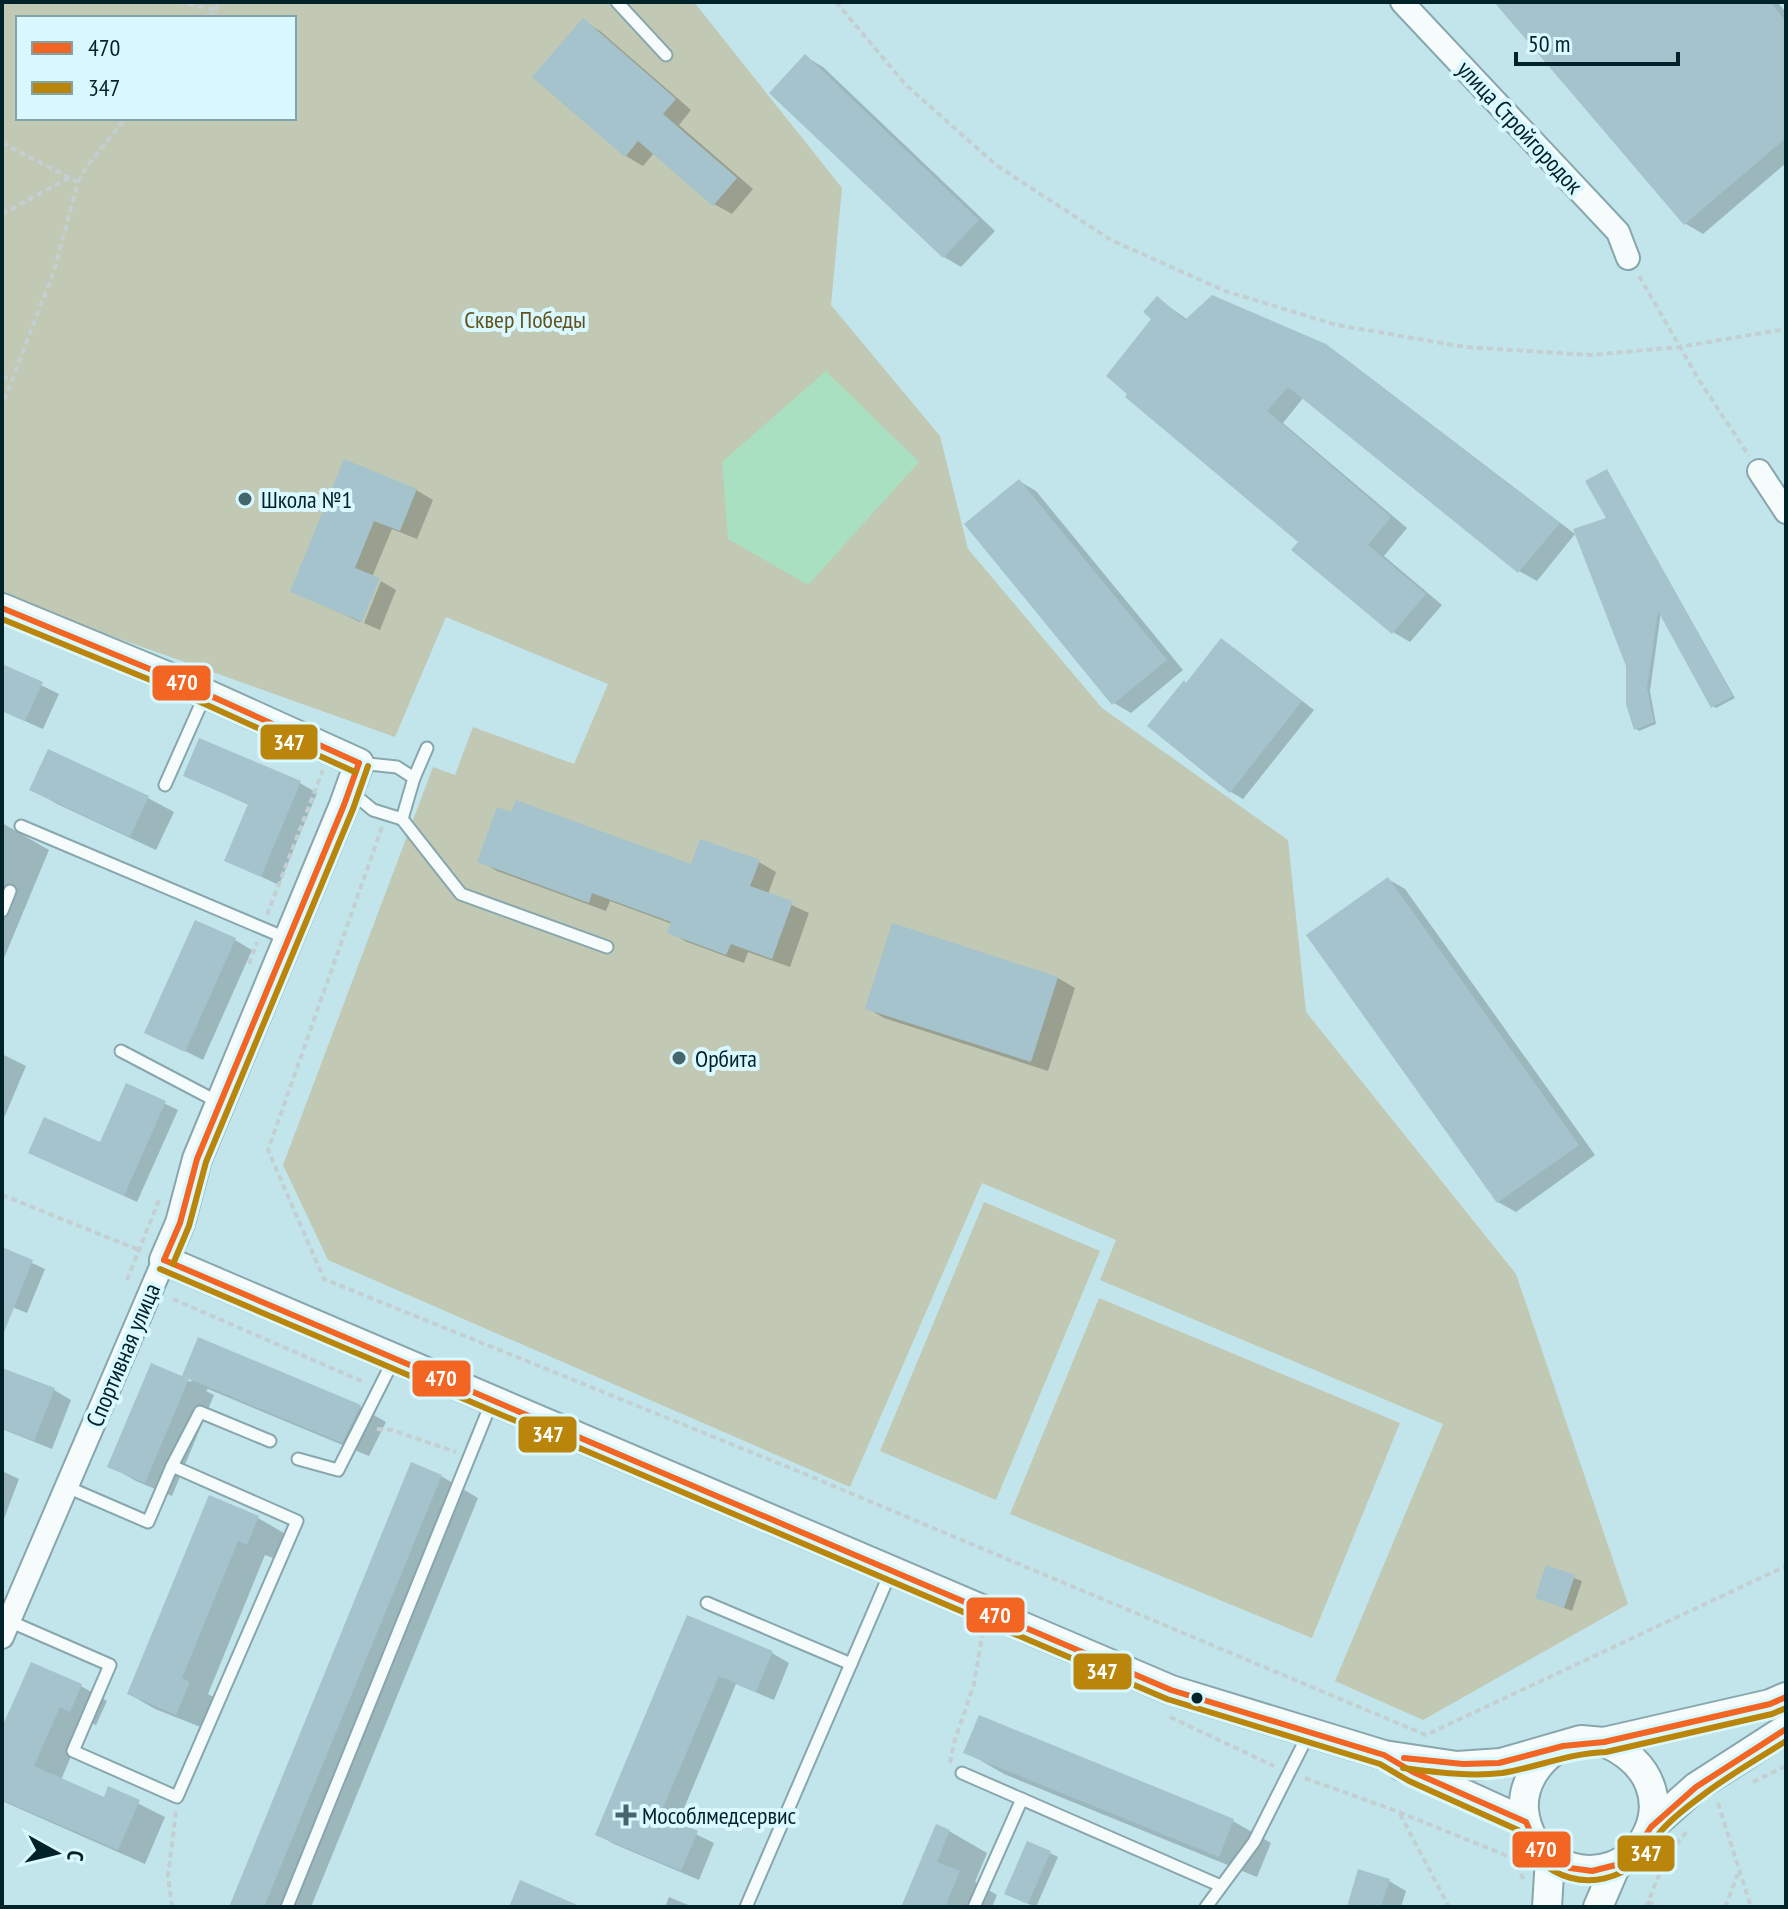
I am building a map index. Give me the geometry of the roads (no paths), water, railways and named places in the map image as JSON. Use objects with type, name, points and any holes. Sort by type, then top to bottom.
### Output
[{"type":"street","name":"улица Стройгородок","points":[[1402,2],[1618,232],[1628,258]]},
{"type":"street","points":[[1759,471],[1786,512]]},
{"type":"street","points":[[2,608],[359,763]]},
{"type":"street","name":"Спортивная улица","points":[[6,1629],[180,1223],[197,1159],[359,763]]},
{"type":"street","points":[[164,1260],[1171,1690],[1384,1755],[1457,1766],[1501,1763],[1581,1740],[1604,1742],[1624,1750],[1648,1777],[1654,1798],[1651,1827]]},
{"type":"street","points":[[1604,1742],[1770,1704],[1786,1697]]},
{"type":"street","points":[[1565,1745],[1545,1757],[1529,1780],[1524,1803],[1526,1822],[1535,1843],[1550,1858],[1570,1868],[1592,1871],[1616,1865],[1635,1852],[1651,1827],[1696,1787],[1786,1729]]},
{"type":"street","points":[[1384,1755],[1413,1772],[1526,1822]]},
{"type":"street","points":[[1547,1907],[1550,1858]]},
{"type":"street","points":[[1598,1907],[1616,1865]]},
{"type":"lane","points":[[617,2],[666,55]]},
{"type":"lane","points":[[165,785],[206,694]]},
{"type":"lane","points":[[402,819],[427,748]]},
{"type":"lane","points":[[359,763],[397,767],[414,778]]},
{"type":"lane","points":[[350,790],[373,810],[402,819],[461,894],[607,947]]},
{"type":"lane","points":[[21,826],[289,939]]},
{"type":"lane","points":[[2,911],[10,891]]},
{"type":"lane","points":[[121,1051],[221,1104]]},
{"type":"lane","points":[[298,1459],[338,1470],[394,1358]]},
{"type":"lane","points":[[287,1907],[493,1400]]},
{"type":"lane","points":[[67,1487],[148,1522],[200,1412],[270,1441]]},
{"type":"lane","points":[[6,1629],[110,1665],[73,1751],[177,1797],[297,1521],[172,1466]]},
{"type":"lane","points":[[746,1907],[891,1570]]},
{"type":"lane","points":[[707,1603],[851,1664]]},
{"type":"lane","points":[[1206,1907],[1254,1842],[1309,1732]]},
{"type":"lane","points":[[962,1773],[1221,1886]]},
{"type":"lane","points":[[974,1907],[1022,1799]]},
{"type":"place","name":"Школа №1","points":[[245,499]]},
{"type":"place","name":"Орбита","points":[[679,1058]]},
{"type":"place","name":"Мособлмедсервис","points":[[626,1815]]},
{"type":"park label","name":"Сквер Победы","points":[[525,319]]}]
